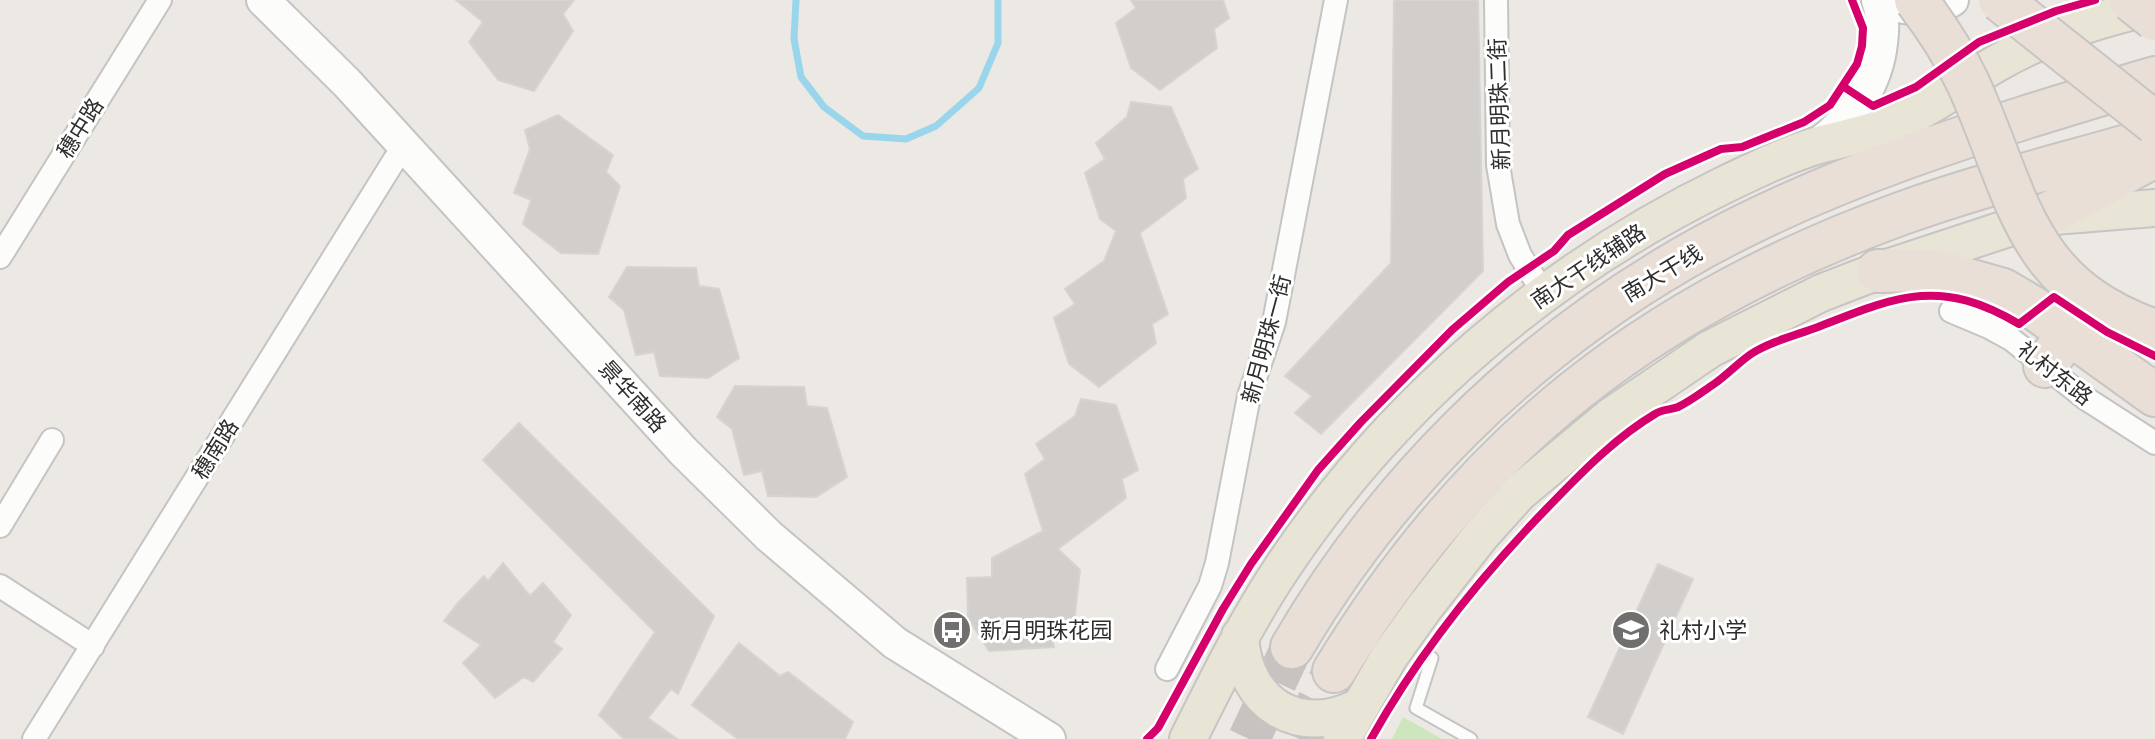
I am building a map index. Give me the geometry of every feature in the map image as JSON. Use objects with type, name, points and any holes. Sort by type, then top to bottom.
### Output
[{"type":"highway","points":[[1916,0],[1951,51],[1968,85],[2014,198],[2039,247],[2085,296],[2107,311],[2155,331]]},
{"type":"highway","points":[[2000,0],[2155,123]]},
{"type":"highway","points":[[2131,0],[2155,19]]},
{"type":"highway","name":"南大干线","points":[[1292,647],[1334,579],[1420,468],[1538,358],[1634,289],[1737,230],[1807,198],[2038,113],[2155,78]]},
{"type":"highway","points":[[1334,671],[1413,554],[1487,469],[1583,383],[1663,328],[1759,273],[1857,230],[1935,202],[2155,138]]},
{"type":"highway","points":[[2042,217],[2155,156]]},
{"type":"highway","points":[[1878,271],[1921,270],[1986,283],[2018,297],[2155,395]]},
{"type":"highway","points":[[2045,366],[2075,337]]},
{"type":"highway","points":[[2075,337],[2155,373]]},
{"type":"main road","name":"景华南路","points":[[263,0],[347,83],[683,451],[769,536],[895,643],[1049,739]]},
{"type":"main road","points":[[1816,146],[1849,117],[1872,81],[1883,26],[1878,0]]},
{"type":"main road","points":[[1890,0],[1924,10],[1952,0]]},
{"type":"main road","name":"南大干线辅路","points":[[1188,739],[1240,636],[1308,531],[1361,464],[1398,423],[1475,349],[1544,294],[1628,238],[1726,183],[1816,146],[1868,133],[1914,115],[1983,71],[2036,43],[2155,6]]},
{"type":"main road","points":[[1342,739],[1389,657],[1463,557],[1519,493],[1610,417],[1710,349],[1821,293],[2042,217],[2155,208]]},
{"type":"main road","points":[[1240,636],[1241,653],[1252,684],[1276,708],[1292,716],[1326,718],[1344,715],[1359,707]]},
{"type":"street","name":"穗中路","points":[[0,257],[160,0]]},
{"type":"street","name":"新月明珠一街","points":[[1167,669],[1210,586],[1217,563],[1249,396],[1274,322],[1336,0]]},
{"type":"street","name":"新月明珠二街","points":[[1496,0],[1498,165],[1508,224],[1520,255],[1544,294]]},
{"type":"street","name":"穗南路","points":[[34,739],[395,159]]},
{"type":"street","name":"礼村东路","points":[[1951,311],[2001,333],[2085,398],[2155,443]]},
{"type":"street","points":[[0,526],[52,440]]},
{"type":"street","points":[[0,586],[93,646]]},
{"type":"lane","points":[[1432,658],[1416,708],[1471,739]]},
{"type":"green space","points":[[1403,717],[1442,739],[1392,739]]},
{"type":"building","points":[[456,0],[574,0],[563,14],[573,31],[534,91],[498,80],[469,42],[483,22]]},
{"type":"building","points":[[1131,0],[1223,0],[1229,18],[1214,29],[1217,48],[1160,90],[1131,68],[1116,23],[1136,8]]},
{"type":"building","points":[[1394,0],[1478,0],[1483,271],[1321,434],[1295,413],[1312,396],[1285,376],[1391,263]]},
{"type":"building","points":[[1131,102],[1171,107],[1198,169],[1183,179],[1186,198],[1140,233],[1168,314],[1152,324],[1156,343],[1099,387],[1069,364],[1054,318],[1075,304],[1065,289],[1104,261],[1116,231],[1100,219],[1085,173],[1105,159],[1096,143],[1127,117]]},
{"type":"building","points":[[558,115],[613,155],[606,172],[620,186],[598,254],[561,253],[523,224],[531,200],[514,193],[530,149],[525,130]]},
{"type":"building","points":[[627,267],[696,268],[699,286],[719,289],[739,358],[708,378],[660,376],[654,352],[636,355],[624,310],[609,297]]},
{"type":"building","points":[[735,386],[804,387],[807,406],[827,408],[847,477],[816,497],[768,496],[762,471],[744,475],[732,429],[717,417]]},
{"type":"building","points":[[1081,399],[1116,405],[1138,470],[1122,479],[1126,498],[1058,549],[1080,570],[1074,623],[1050,627],[1054,647],[989,651],[968,618],[967,578],[992,577],[992,558],[1043,531],[1025,474],[1045,459],[1036,444],[1075,416]]},
{"type":"building","points":[[519,423],[714,616],[678,694],[671,689],[648,718],[677,739],[624,739],[599,715],[655,632],[483,460]]},
{"type":"building","points":[[503,563],[530,596],[543,583],[571,615],[553,642],[562,649],[533,682],[524,677],[495,698],[463,663],[481,645],[444,621],[484,576],[488,581]]},
{"type":"building","points":[[1658,564],[1693,579],[1623,734],[1588,717]]},
{"type":"building","points":[[739,643],[780,676],[788,672],[853,722],[845,739],[738,739],[692,705]]},
{"type":"waterway","points":[[796,0],[794,39],[801,77],[824,107],[863,136],[906,139],[936,126],[979,88],[998,43],[998,0]]},
{"type":"tunnel","points":[[1249,739],[1292,647]]},
{"type":"tunnel","points":[[1299,739],[1334,671]]},
{"type":"cycle path","points":[[1147,739],[1158,728],[1251,564],[1318,470],[1361,422],[1452,330],[1508,282],[1554,251],[1568,235],[1665,174],[1721,149],[1742,147],[1804,122],[1830,105],[1857,64],[1862,46],[1863,28],[1852,0]]},
{"type":"cycle path","points":[[1844,87],[1873,106],[1916,87],[1979,42],[2056,11],[2095,0]]},
{"type":"cycle path","points":[[1371,739],[1410,675],[1455,614],[1503,555],[1578,477],[1641,423],[1658,412],[1687,402],[1767,345],[1872,307],[1918,296],[1965,300],[2019,324],[2054,297],[2107,332],[2155,356]]},
{"type":"place","name":"新月明珠花园","points":[[952,630]]},
{"type":"place","name":"礼村小学","points":[[1631,630]]}]
